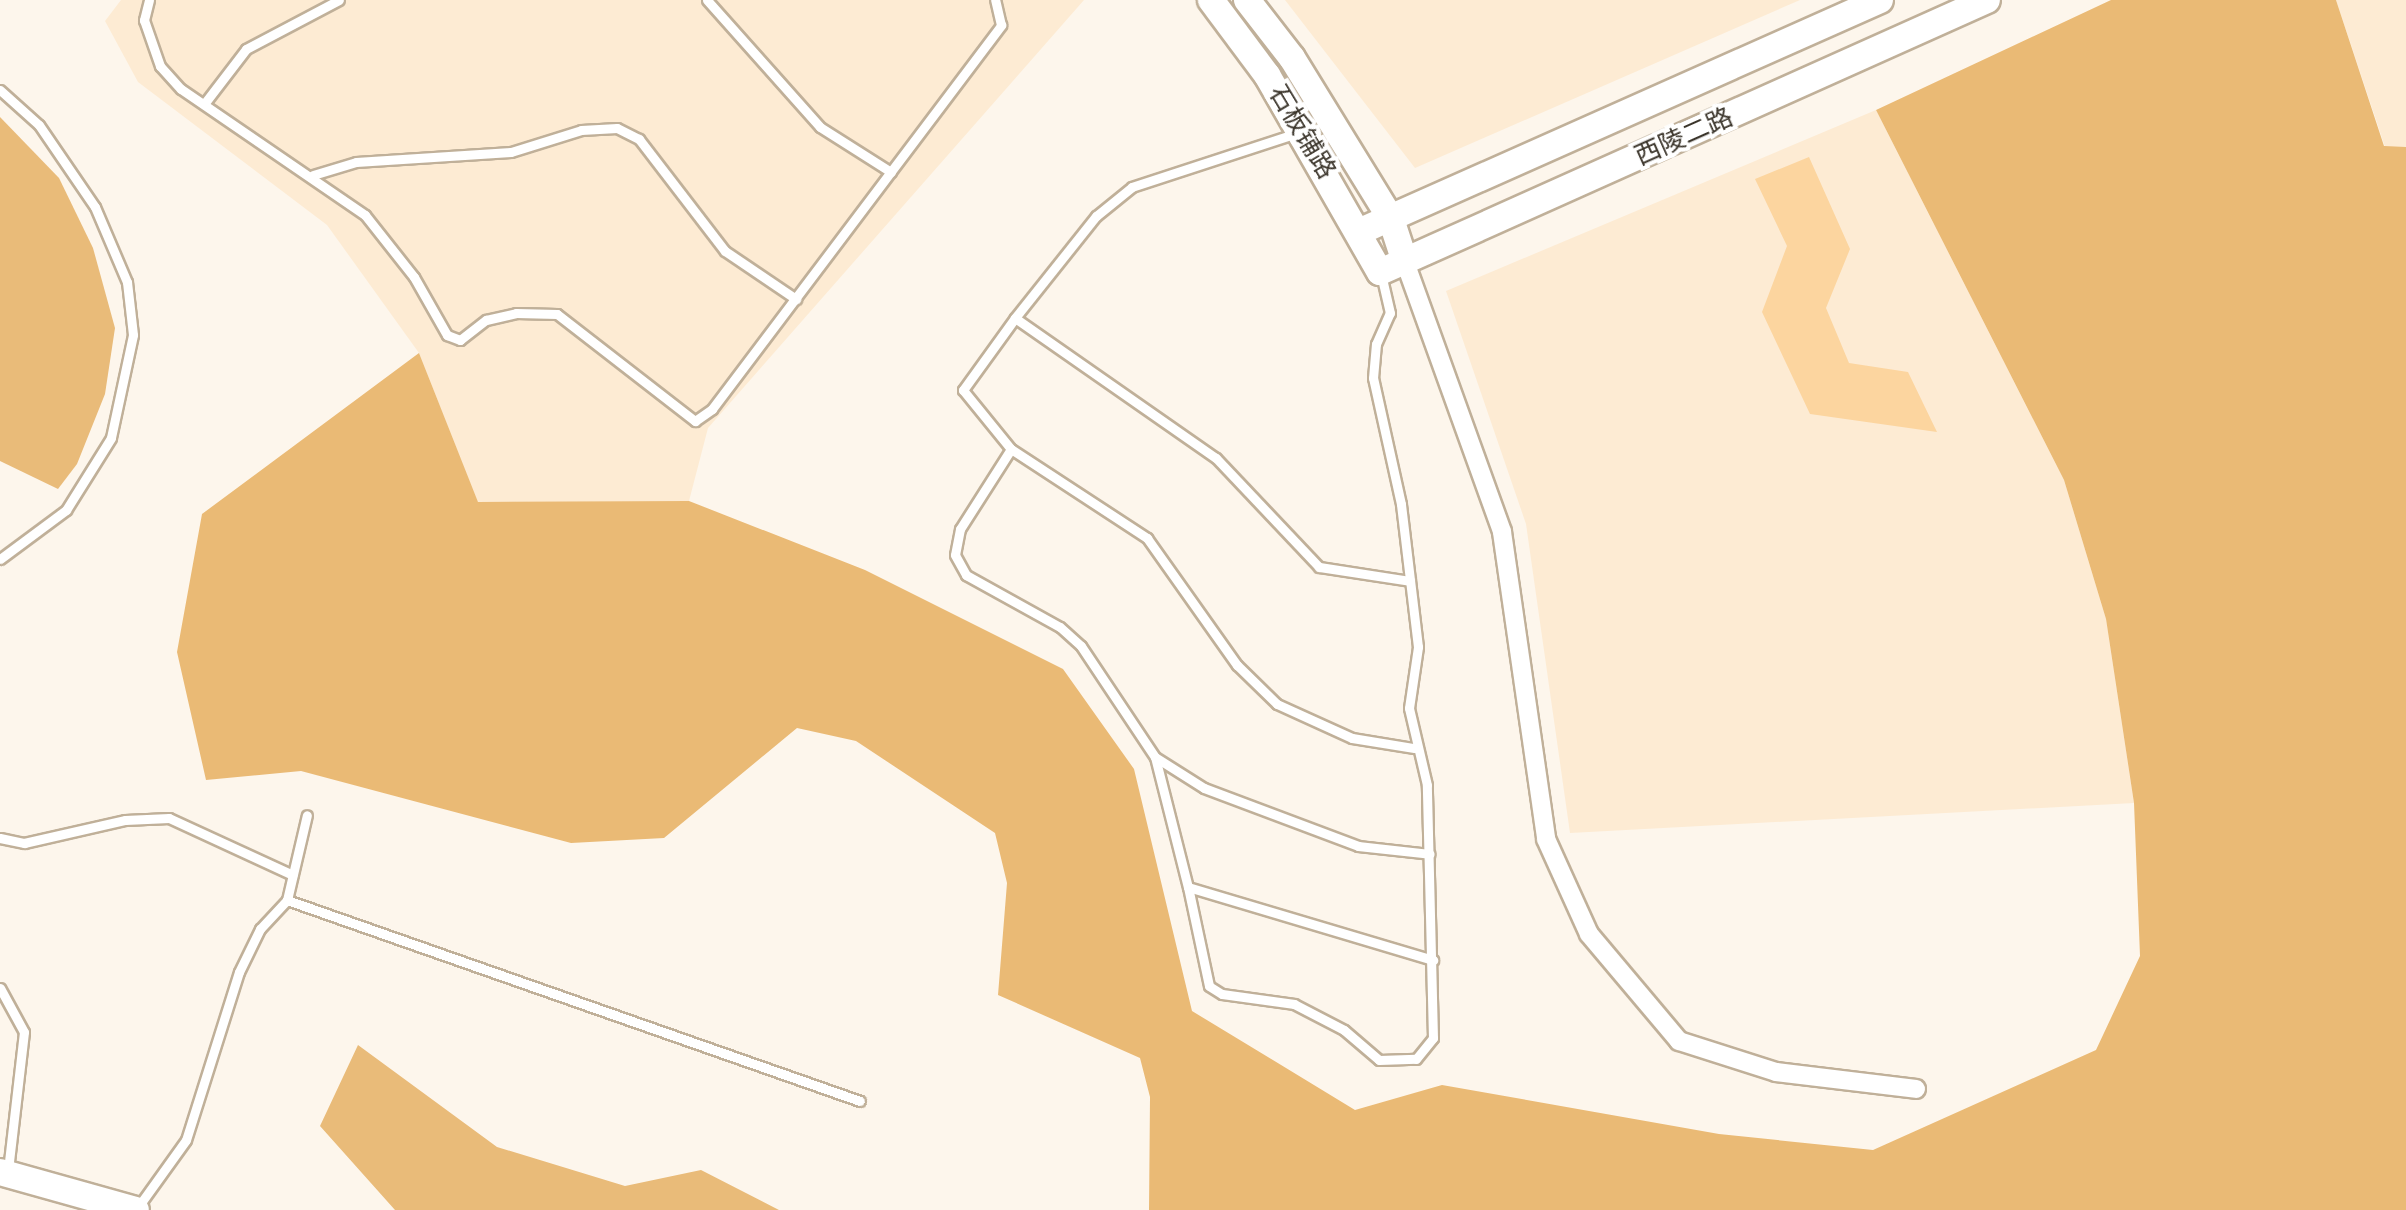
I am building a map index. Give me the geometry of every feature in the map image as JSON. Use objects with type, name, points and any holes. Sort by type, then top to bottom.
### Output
[{"type":"main road","name":"石板铺路","points":[[1211,0],[1301,131],[1361,231],[1380,272]]},
{"type":"main road","name":"石板铺路","points":[[1247,0],[1292,58],[1391,219],[1405,262]]},
{"type":"main road","name":"西陵二路","points":[[1361,231],[1880,0]]},
{"type":"main road","name":"西陵二路","points":[[1380,272],[1987,0]]},
{"type":"main road","points":[[4,1172],[136,1210]]},
{"type":"street","points":[[1405,262],[1502,532],[1546,839],[1589,934],[1679,1041],[1776,1072],[1916,1089]]},
{"type":"lane","points":[[149,0],[144,20],[160,66],[204,104],[313,175],[365,215],[414,277],[447,335],[460,340],[486,320],[516,313],[557,314],[695,421],[712,409],[1001,25],[995,0]]},
{"type":"lane","points":[[204,104],[246,49],[339,0]]},
{"type":"lane","points":[[707,0],[820,127],[891,172]]},
{"type":"lane","points":[[0,90],[39,125],[95,207],[127,282],[133,335],[111,438],[66,510],[0,559]]},
{"type":"lane","points":[[313,175],[356,162],[511,152],[581,130],[617,128],[639,139],[725,251],[796,299]]},
{"type":"lane","points":[[1301,131],[1132,187],[1096,216],[1015,318],[963,390],[1011,449],[1147,538],[1237,665],[1277,704],[1352,738],[1414,748]]},
{"type":"lane","points":[[1011,449],[960,529],[955,555],[966,575],[1060,627],[1081,646],[1155,757],[1209,986],[1222,994],[1294,1004],[1344,1030],[1379,1060],[1416,1059],[1433,1038],[1427,785],[1414,748],[1409,708],[1418,647],[1401,504],[1373,378],[1376,344],[1390,313],[1380,272]]},
{"type":"lane","points":[[1015,318],[1216,458],[1319,567],[1410,581]]},
{"type":"lane","points":[[1155,757],[1204,788],[1358,846],[1430,854]]},
{"type":"lane","points":[[136,1210],[186,1140],[239,972],[260,929],[287,900],[307,815]]},
{"type":"lane","points":[[0,838],[24,843],[125,820],[169,818],[293,875]]},
{"type":"lane","points":[[1188,887],[1433,960]]},
{"type":"lane","points":[[287,900],[860,1101]]},
{"type":"lane","points":[[0,988],[24,1032],[4,1172]]},
{"type":"shaded area","points":[[121,0],[1084,0],[708,428],[689,501],[478,503],[419,353],[327,225],[138,82],[105,21]]},
{"type":"shaded area","points":[[1285,0],[1800,0],[1415,168]]},
{"type":"shaded area","points":[[2111,0],[2336,0],[2384,146],[2406,147],[2406,1210],[1149,1210],[1150,1097],[1140,1058],[998,995],[1007,883],[995,833],[856,741],[797,728],[664,838],[571,843],[301,771],[206,780],[177,652],[202,514],[419,353],[478,502],[689,501],[865,570],[1063,669],[1134,769],[1192,1011],[1355,1110],[1442,1085],[1719,1134],[1873,1150],[2096,1050],[2140,956],[2134,803],[2106,619],[2064,480],[1876,110]]},
{"type":"shaded area","points":[[2336,0],[2406,0],[2406,147],[2385,147]]},
{"type":"shaded area","points":[[1876,110],[2064,480],[2106,619],[2134,803],[1570,833],[1526,524],[1446,291]]},
{"type":"shaded area","points":[[0,117],[59,178],[93,248],[115,328],[105,394],[77,464],[58,489],[0,461]]},
{"type":"shaded area","points":[[358,1045],[497,1147],[625,1186],[701,1170],[779,1210],[395,1210],[320,1126]]},
{"type":"building","points":[[1809,157],[1850,249],[1826,308],[1849,363],[1908,372],[1937,432],[1810,414],[1762,312],[1787,246],[1755,179]]}]
